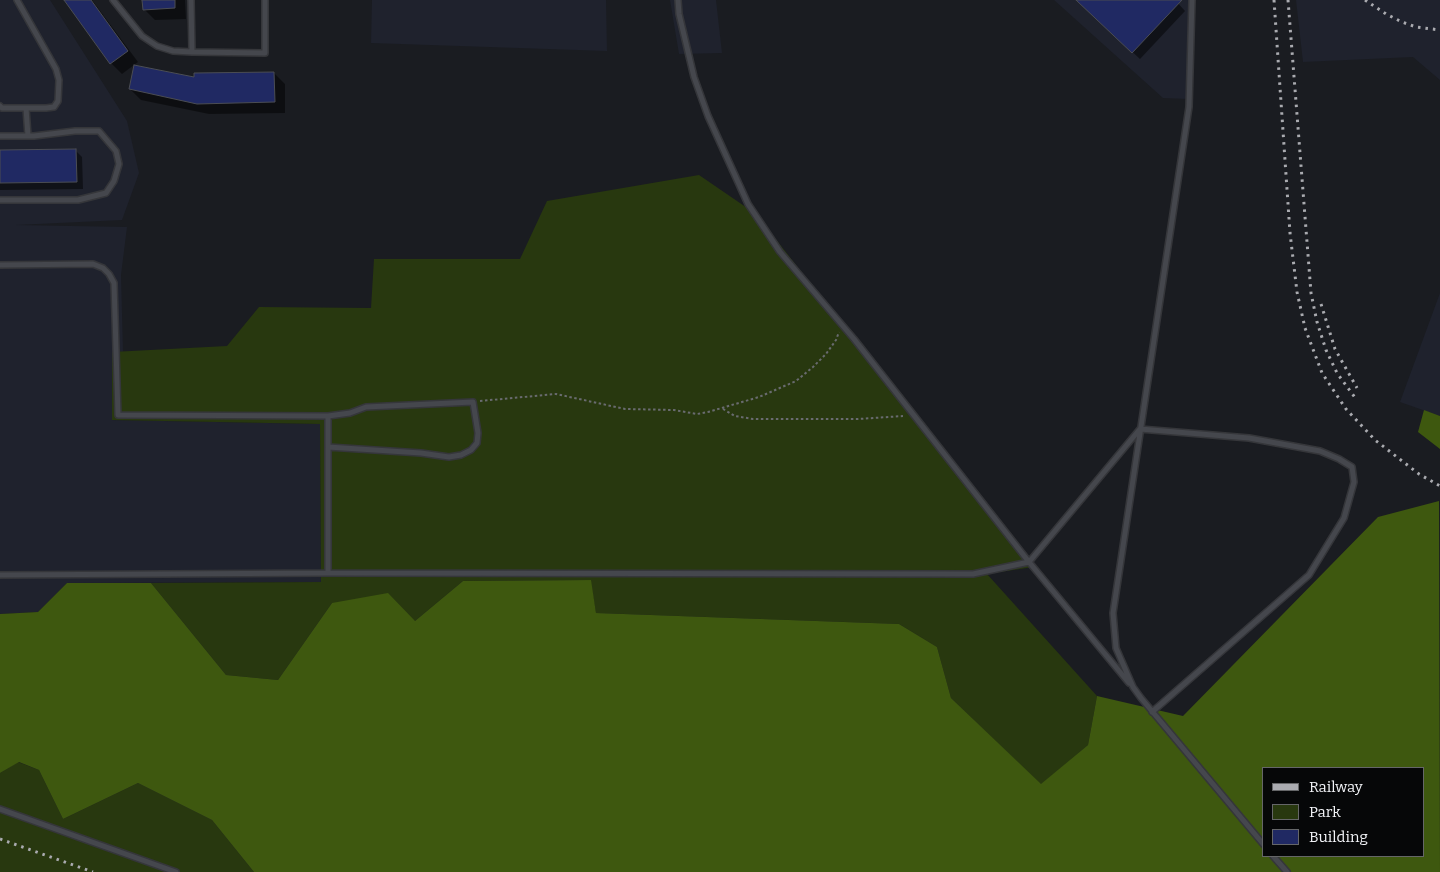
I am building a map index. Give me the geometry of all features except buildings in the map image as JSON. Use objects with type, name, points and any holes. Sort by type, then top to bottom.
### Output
[{"type":"lane","points":[[0,106],[2,108],[54,107],[58,102],[59,80],[56,69],[17,0]]},
{"type":"lane","points":[[113,0],[142,36],[156,46],[173,51],[265,53],[265,0]]},
{"type":"lane","points":[[191,0],[192,52]]},
{"type":"lane","points":[[678,0],[678,14],[694,76],[708,116],[748,204],[780,252],[842,324],[1029,562],[1262,843]]},
{"type":"lane","points":[[1133,687],[1116,648],[1113,613],[1189,107],[1192,0]]},
{"type":"lane","points":[[26,108],[28,136]]},
{"type":"lane","points":[[0,136],[98,131],[116,151],[119,164],[114,181],[106,193],[78,200],[0,200]]},
{"type":"lane","points":[[0,265],[92,264],[103,268],[109,274],[114,283],[118,415],[328,416],[350,413],[366,407],[472,402],[478,434],[477,443],[471,450],[461,456],[449,457],[421,453],[328,447]]},
{"type":"lane","points":[[328,416],[328,573]]},
{"type":"lane","points":[[0,575],[328,573],[973,574],[1029,562],[1140,429]]},
{"type":"lane","points":[[1140,429],[1249,438],[1320,451],[1352,467],[1354,482],[1344,518],[1308,575],[1152,712]]},
{"type":"lane","points":[[0,809],[176,872]]},
{"type":"lane","points":[[1274,857],[1286,872]]},
{"type":"path","points":[[472,402],[556,394],[625,409],[674,410],[697,414],[759,398],[796,381],[813,368],[826,354],[836,340],[842,324]]},
{"type":"path","points":[[722,408],[735,416],[754,419],[897,417],[913,414]]},
{"type":"shaded area","points":[[0,0],[50,0],[127,121],[139,173],[122,220],[16,225],[127,227],[121,275],[123,352],[112,353],[112,420],[320,424],[321,582],[67,583],[38,612],[0,614]]},
{"type":"shaded area","points":[[372,0],[606,0],[607,51],[371,43]]},
{"type":"shaded area","points":[[670,0],[716,0],[722,53],[679,54]]},
{"type":"shaded area","points":[[1054,0],[1189,0],[1188,99],[1163,98]]},
{"type":"shaded area","points":[[1296,0],[1440,0],[1440,80],[1413,57],[1303,62]]},
{"type":"shaded area","points":[[1440,293],[1440,416],[1400,402]]},
{"type":"green space","points":[[699,175],[756,214],[1033,567],[987,574],[1097,696],[1088,745],[1041,785],[951,698],[937,647],[899,624],[596,613],[590,580],[463,581],[415,621],[332,603],[278,680],[226,675],[151,583],[321,582],[320,424],[112,420],[112,352],[227,346],[259,307],[371,308],[374,259],[520,259],[547,201]]},
{"type":"green space","points":[[1424,410],[1440,416],[1440,449],[1418,432]]},
{"type":"green space","points":[[1439,501],[1440,872],[254,872],[212,820],[138,783],[63,819],[39,770],[19,762],[0,773],[0,614],[38,612],[67,583],[151,583],[226,675],[278,680],[332,603],[388,593],[415,621],[463,581],[591,580],[596,613],[899,624],[937,647],[951,698],[1041,784],[1088,745],[1097,696],[1183,716],[1378,517]]},
{"type":"green space","points":[[18,762],[39,770],[63,819],[138,783],[212,820],[254,872],[0,872],[0,773]]},
{"type":"railway","points":[[1274,0],[1290,233],[1297,292],[1305,328],[1322,373],[1346,409],[1375,440],[1419,474],[1440,486]]},
{"type":"railway","points":[[1288,0],[1311,293],[1317,322],[1326,350],[1337,373],[1356,399]]},
{"type":"railway","points":[[1365,0],[1402,22],[1416,27],[1440,30]]},
{"type":"railway","points":[[1321,304],[1335,349],[1357,388]]},
{"type":"railway","points":[[0,839],[93,872]]}]
